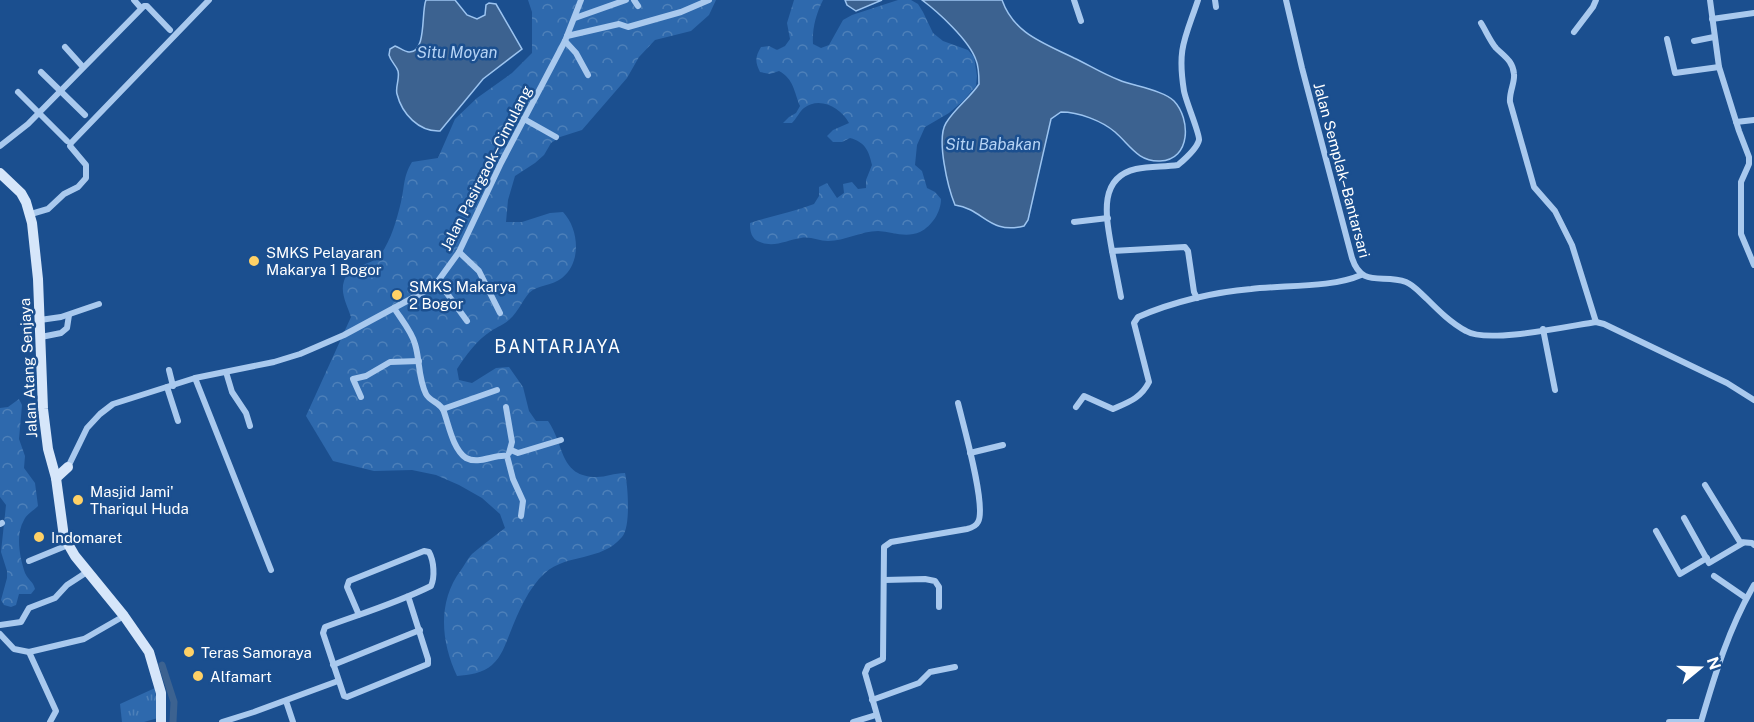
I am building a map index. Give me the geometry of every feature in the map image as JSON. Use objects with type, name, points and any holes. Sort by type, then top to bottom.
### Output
[{"type":"main road","name":"Jalan Atang Senjaya","points":[[0,173],[21,193],[34,213],[43,409],[48,449],[61,473],[62,525],[68,546],[144,643],[155,668],[161,693],[161,722]]},
{"type":"street","points":[[134,0],[141,8]]},
{"type":"street","points":[[34,213],[48,209],[64,194],[78,187],[86,178],[86,165],[70,146],[71,143],[209,0]]},
{"type":"street","name":"Jalan Pasirgaok–Cimulang","points":[[61,473],[87,428],[106,408],[121,401],[195,378],[274,362],[300,354],[344,335],[413,299],[438,281],[459,252],[566,38],[581,0]]},
{"type":"street","points":[[575,18],[626,0]]},
{"type":"street","points":[[588,75],[566,38],[619,24],[628,27],[681,12],[709,0]]},
{"type":"street","points":[[1074,0],[1081,21]]},
{"type":"street","points":[[1121,297],[1112,251],[1108,195],[1112,185],[1120,176],[1138,169],[1178,165],[1198,142],[1199,133],[1188,109],[1181,59],[1182,44],[1198,0]]},
{"type":"street","name":"Jalan Semplak–Bantarsari","points":[[1286,0],[1352,258],[1356,268],[1362,274],[1407,283],[1449,319],[1473,334],[1491,337],[1596,322],[1604,324],[1727,383],[1754,400]]},
{"type":"street","points":[[1574,32],[1593,8],[1596,0]]},
{"type":"street","points":[[1710,0],[1719,67],[1749,157],[1749,164],[1741,182],[1741,234],[1754,265]]},
{"type":"street","points":[[0,146],[39,114],[145,5],[170,30]]},
{"type":"street","points":[[1712,19],[1754,13]]},
{"type":"street","points":[[1481,23],[1495,47],[1511,63],[1514,73],[1510,102],[1527,166],[1534,187],[1555,211],[1572,245],[1596,322]]},
{"type":"street","points":[[1694,41],[1714,37]]},
{"type":"street","points":[[1667,39],[1675,73],[1719,67]]},
{"type":"street","points":[[65,47],[83,67]]},
{"type":"street","points":[[41,72],[85,115]]},
{"type":"street","points":[[18,93],[67,141]]},
{"type":"street","points":[[524,119],[556,137]]},
{"type":"street","points":[[1736,122],[1754,120]]},
{"type":"street","points":[[1074,222],[1108,218]]},
{"type":"street","points":[[1112,251],[1185,247],[1188,251],[1194,292],[1197,298]]},
{"type":"street","points":[[459,252],[479,271],[500,313]]},
{"type":"street","points":[[1076,407],[1084,396],[1113,409],[1134,400],[1143,393],[1149,382],[1134,320],[1142,315],[1197,298],[1240,290],[1330,282],[1362,274]]},
{"type":"street","points":[[438,281],[467,321]]},
{"type":"street","points":[[40,320],[69,315],[99,304]]},
{"type":"street","points":[[394,308],[415,341],[425,393],[443,409],[458,448],[467,458],[480,460],[518,453],[561,440]]},
{"type":"street","points":[[41,337],[61,333],[67,328],[70,321],[69,315]]},
{"type":"street","points":[[1543,329],[1555,390]]},
{"type":"street","points":[[361,397],[353,379],[356,377],[366,376],[390,362],[419,362]]},
{"type":"street","points":[[169,370],[178,421]]},
{"type":"street","points":[[226,372],[232,392],[246,413],[250,426]]},
{"type":"street","points":[[195,378],[271,570]]},
{"type":"street","points":[[443,409],[497,390]]},
{"type":"street","points":[[879,722],[865,673],[868,666],[883,659],[883,551],[888,543],[958,532],[972,527],[979,521],[977,482],[958,404]]},
{"type":"street","points":[[506,407],[512,442],[509,453],[513,479],[523,501],[521,516]]},
{"type":"street","points":[[970,453],[1003,445]]},
{"type":"street","points":[[1705,485],[1740,542],[1743,543]]},
{"type":"street","points":[[1684,518],[1709,562],[1743,543],[1754,545]]},
{"type":"street","points":[[1656,531],[1680,574],[1707,558]]},
{"type":"street","points":[[29,561],[68,546]]},
{"type":"street","points":[[359,615],[347,587],[348,581],[424,551],[429,552],[433,563],[432,585],[408,596],[359,615],[325,627],[323,630],[338,681],[344,696],[348,697],[427,665],[429,661],[408,596]]},
{"type":"street","points":[[0,626],[21,622],[28,608],[55,598],[67,585],[87,572]]},
{"type":"street","points":[[1714,576],[1746,598]]},
{"type":"street","points":[[884,580],[925,579],[935,581],[939,587],[939,607]]},
{"type":"street","points":[[1669,722],[1701,722],[1721,654],[1754,585]]},
{"type":"street","points":[[0,634],[14,649],[29,652],[84,639],[124,616]]},
{"type":"street","points":[[333,665],[420,630]]},
{"type":"street","points":[[29,652],[56,711],[50,722]]},
{"type":"street","points":[[872,700],[919,683],[930,672],[955,667]]},
{"type":"street","points":[[222,722],[338,681]]},
{"type":"street","points":[[286,701],[293,722]]},
{"type":"street","points":[[254,712],[258,722]]},
{"type":"street","points":[[853,722],[876,715]]},
{"type":"green space","points":[[528,0],[716,0],[709,15],[691,31],[655,40],[639,57],[627,78],[582,130],[560,137],[551,143],[544,155],[515,176],[508,200],[506,222],[522,222],[550,213],[563,212],[575,236],[573,263],[562,278],[529,293],[510,319],[476,343],[457,369],[459,380],[472,383],[496,368],[509,367],[523,387],[529,411],[536,421],[548,421],[569,466],[585,476],[597,477],[625,473],[628,496],[627,525],[622,537],[614,545],[594,554],[563,562],[545,573],[533,586],[524,601],[503,650],[495,662],[480,672],[457,676],[445,636],[444,622],[448,595],[453,582],[470,556],[505,528],[500,514],[482,498],[436,475],[412,470],[374,471],[333,461],[306,416],[351,317],[343,290],[347,275],[356,268],[373,261],[385,248],[396,222],[406,177],[412,162],[438,158],[455,119],[477,98],[512,73],[532,53],[532,12]]},
{"type":"green space","points":[[794,0],[823,0],[815,22],[813,38],[813,44],[821,48],[829,45],[843,20],[852,15],[898,0],[911,0],[918,4],[933,33],[943,41],[968,50],[974,57],[976,86],[949,113],[925,127],[917,145],[915,165],[922,171],[927,188],[941,199],[935,218],[920,232],[904,235],[872,231],[834,241],[804,238],[770,244],[757,241],[753,237],[750,223],[814,204],[819,196],[819,187],[827,183],[837,198],[844,193],[843,184],[852,182],[858,189],[866,188],[866,180],[872,165],[868,151],[859,142],[850,138],[842,142],[833,142],[827,136],[833,130],[849,123],[830,105],[817,103],[810,105],[802,109],[792,123],[783,123],[796,113],[800,106],[793,86],[788,78],[779,71],[770,74],[760,72],[756,60],[761,47],[769,46],[777,50],[785,46],[790,39],[787,23]]},
{"type":"green space","points":[[19,399],[22,405],[19,439],[25,456],[24,468],[35,483],[38,506],[28,514],[21,526],[19,546],[25,573],[35,589],[31,594],[19,594],[16,605],[11,607],[4,605],[1,600],[7,571],[1,552],[6,505],[0,497],[0,408],[8,407]]},
{"type":"green space","points":[[155,688],[158,718],[144,722],[122,722],[120,704]]},
{"type":"water","name":"Situ Moyan","points":[[426,0],[455,0],[467,15],[477,19],[485,15],[486,5],[496,4],[522,49],[483,79],[440,131],[432,131],[418,125],[407,115],[399,101],[398,71],[389,55],[390,49],[395,46],[409,52],[415,51],[419,46]]},
{"type":"water","points":[[845,0],[882,0],[856,11],[847,5]]},
{"type":"water","name":"Situ Babakan","points":[[922,0],[1002,0],[1014,21],[1041,42],[1113,78],[1155,91],[1174,101],[1180,109],[1185,128],[1183,146],[1178,154],[1170,159],[1152,161],[1140,156],[1104,124],[1083,115],[1061,112],[1051,119],[1028,220],[1024,226],[1003,227],[965,207],[955,205],[944,164],[943,130],[946,123],[979,84],[978,69],[972,52],[960,35]]},
{"type":"waterway","points":[[162,665],[174,702],[173,722]]},
{"type":"place","name":"SMKS Pelayaran Makarya 1 Bogor","points":[[254,261]]},
{"type":"place","name":"SMKS Makarya 2 Bogor","points":[[397,295]]},
{"type":"place","name":"Masjid Jami' Thariqul Huda","points":[[78,500]]},
{"type":"place","name":"Indomaret","points":[[39,537]]},
{"type":"place","name":"Teras Samoraya","points":[[189,652]]},
{"type":"place","name":"Alfamart","points":[[198,676]]},
{"type":"district","name":"BANTARJAYA","points":[[558,346]]}]
